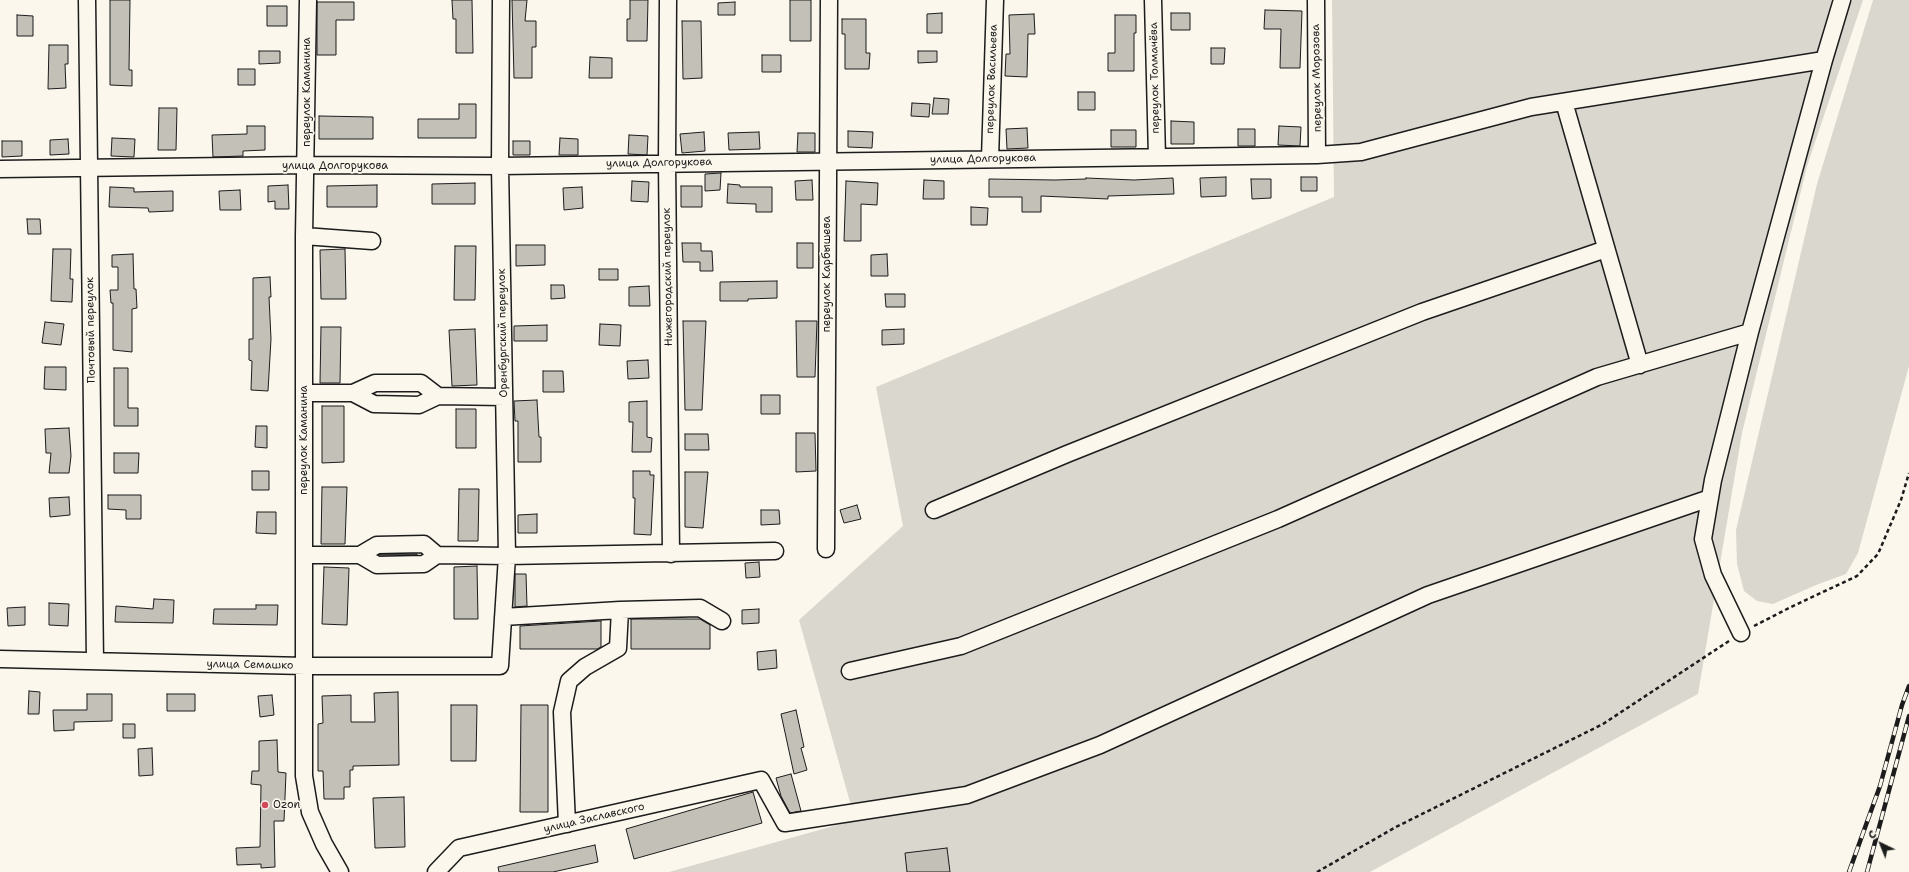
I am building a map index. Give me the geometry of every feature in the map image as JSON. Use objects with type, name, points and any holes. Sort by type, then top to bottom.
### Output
[{"type":"street","name":"Почтовый переулок","points":[[87,0],[94,661]]},
{"type":"street","name":"переулок Каманина","points":[[308,0],[304,236],[304,776],[310,812],[324,844],[340,872]]},
{"type":"street","name":"Оренбургский переулок","points":[[500,666],[507,556],[500,166],[501,0]]},
{"type":"street","name":"Нижегородский переулок","points":[[668,0],[667,162],[671,554]]},
{"type":"street","name":"переулок Карбышева","points":[[826,549],[829,0]]},
{"type":"street","name":"переулок Васильева","points":[[990,159],[995,0]]},
{"type":"street","name":"переулок Толмачёва","points":[[1153,0],[1157,157]]},
{"type":"street","name":"переулок Морозова","points":[[1316,0],[1318,155]]},
{"type":"street","points":[[1741,633],[1713,576],[1703,539],[1710,498],[1750,332],[1824,60],[1842,0]]},
{"type":"street","name":"улица Долгорукова","points":[[0,169],[500,166],[667,162],[1318,155],[1361,152],[1530,107],[1824,60]]},
{"type":"street","points":[[1564,102],[1640,365]]},
{"type":"street","points":[[304,236],[372,241]]},
{"type":"street","points":[[934,510],[1067,454],[1422,312],[1606,249]]},
{"type":"street","points":[[850,671],[962,646],[1278,519],[1597,377],[1750,332]]},
{"type":"street","points":[[304,393],[353,393],[375,383],[421,383],[438,396]]},
{"type":"street","points":[[353,393],[374,404],[419,405],[438,396],[504,397]]},
{"type":"street","name":"улица Заславского","points":[[436,872],[459,848],[761,780],[785,823],[967,795],[1100,745],[1428,595],[1710,498]]},
{"type":"street","points":[[304,555],[360,555],[377,564],[424,564],[437,555],[507,556],[774,551]]},
{"type":"street","points":[[503,617],[620,610],[700,608],[722,621]]},
{"type":"street","points":[[567,824],[562,712],[569,681],[585,667],[618,648],[620,610]]},
{"type":"street","name":"улица Семашко","points":[[0,659],[305,666],[500,666]]},
{"type":"path","points":[[1317,872],[1396,827],[1603,724],[1741,633],[1791,606],[1857,576],[1878,554],[1902,500],[1909,473]]},
{"type":"shaded area","points":[[1332,0],[1863,0],[1807,166],[1742,433],[1698,694],[1370,872],[669,872],[855,820],[799,620],[903,526],[876,387],[1334,197]]},
{"type":"shaded area","points":[[1873,0],[1909,0],[1909,366],[1858,553],[1846,574],[1816,585],[1773,604],[1757,601],[1744,591],[1737,564],[1736,530],[1817,184]]},
{"type":"building","points":[[110,0],[130,0],[129,70],[132,70],[132,86],[110,85]]},
{"type":"building","points":[[452,0],[472,0],[473,53],[456,53],[456,19],[453,19]]},
{"type":"building","points":[[512,0],[527,0],[525,21],[536,21],[536,47],[532,47],[532,78],[514,78]]},
{"type":"building","points":[[630,0],[648,0],[647,41],[627,41],[627,19],[630,19]]},
{"type":"building","points":[[790,0],[811,0],[811,41],[790,41]]},
{"type":"building","points":[[317,2],[354,2],[354,20],[336,20],[336,55],[317,55]]},
{"type":"building","points":[[735,2],[735,15],[718,15],[718,3]]},
{"type":"building","points":[[267,6],[287,6],[287,26],[267,26]]},
{"type":"building","points":[[1265,10],[1302,11],[1300,68],[1280,68],[1281,29],[1264,29]]},
{"type":"building","points":[[942,13],[942,33],[927,33],[927,14]]},
{"type":"building","points":[[1171,13],[1190,13],[1190,30],[1171,30]]},
{"type":"building","points":[[1034,14],[1035,34],[1028,34],[1027,77],[1005,76],[1006,54],[1010,54],[1009,15]]},
{"type":"building","points":[[17,15],[33,16],[33,36],[17,36]]},
{"type":"building","points":[[1115,15],[1136,15],[1136,33],[1134,33],[1134,71],[1108,71],[1108,53],[1115,53]]},
{"type":"building","points":[[842,19],[866,19],[866,53],[870,53],[869,69],[845,69],[845,34],[842,34]]},
{"type":"building","points":[[682,21],[701,21],[702,78],[683,79]]},
{"type":"building","points":[[49,45],[68,45],[68,64],[65,64],[66,88],[48,89]]},
{"type":"building","points":[[1211,48],[1225,48],[1224,64],[1211,64]]},
{"type":"building","points":[[259,51],[280,51],[280,63],[259,64]]},
{"type":"building","points":[[918,51],[937,51],[937,62],[918,63]]},
{"type":"building","points":[[762,55],[781,55],[781,72],[762,72]]},
{"type":"building","points":[[590,57],[612,58],[612,78],[589,78]]},
{"type":"building","points":[[238,69],[255,69],[255,85],[238,85]]},
{"type":"building","points":[[1078,92],[1095,92],[1095,110],[1078,110]]},
{"type":"building","points":[[934,98],[949,99],[948,114],[932,114]]},
{"type":"building","points":[[912,103],[930,104],[929,117],[911,116]]},
{"type":"building","points":[[459,104],[476,104],[476,138],[418,138],[418,119],[459,119]]},
{"type":"building","points":[[159,108],[177,108],[176,150],[158,150]]},
{"type":"building","points":[[319,116],[373,117],[373,139],[319,139]]},
{"type":"building","points":[[1171,121],[1194,122],[1194,144],[1171,144]]},
{"type":"building","points":[[247,126],[265,126],[265,150],[243,151],[243,156],[213,157],[212,135],[247,134]]},
{"type":"building","points":[[1279,126],[1301,127],[1300,146],[1278,145]]},
{"type":"building","points":[[1027,128],[1028,148],[1007,149],[1006,129]]},
{"type":"building","points":[[1238,129],[1255,129],[1255,146],[1238,146]]},
{"type":"building","points":[[1111,130],[1136,130],[1136,147],[1111,147]]},
{"type":"building","points":[[848,131],[873,132],[872,148],[848,147]]},
{"type":"building","points":[[704,132],[705,151],[682,153],[680,134]]},
{"type":"building","points":[[759,132],[760,149],[729,150],[728,133]]},
{"type":"building","points":[[798,133],[815,133],[815,152],[797,152]]},
{"type":"building","points":[[629,135],[648,136],[647,155],[628,154]]},
{"type":"building","points":[[112,138],[135,139],[134,157],[111,156]]},
{"type":"building","points":[[560,138],[578,139],[578,155],[559,155]]},
{"type":"building","points":[[68,139],[69,154],[50,155],[50,140]]},
{"type":"building","points":[[2,141],[22,141],[22,156],[2,157]]},
{"type":"building","points":[[513,141],[530,141],[530,155],[513,155]]},
{"type":"building","points":[[721,173],[720,190],[705,191],[705,174]]},
{"type":"building","points":[[1226,177],[1226,196],[1201,197],[1200,178]]},
{"type":"building","points":[[1301,177],[1317,177],[1317,191],[1301,191]]},
{"type":"building","points":[[1086,178],[1134,180],[1173,178],[1174,194],[1108,196],[1108,199],[1041,196],[1041,212],[1022,212],[1022,197],[989,197],[989,179],[1055,180]]},
{"type":"building","points":[[1251,179],[1271,179],[1271,198],[1252,199]]},
{"type":"building","points":[[812,180],[813,200],[796,200],[795,181]]},
{"type":"building","points":[[924,180],[944,181],[944,199],[923,199]]},
{"type":"building","points":[[632,181],[649,182],[648,202],[631,201]]},
{"type":"building","points":[[846,181],[878,183],[877,205],[861,204],[861,241],[844,241]]},
{"type":"building","points":[[475,183],[475,204],[432,204],[432,184]]},
{"type":"building","points":[[728,184],[740,185],[740,187],[772,187],[772,212],[756,212],[756,204],[727,203]]},
{"type":"building","points":[[288,185],[289,209],[275,209],[275,201],[268,202],[268,186]]},
{"type":"building","points":[[377,185],[377,207],[327,207],[327,186]]},
{"type":"building","points":[[681,186],[702,186],[702,207],[681,207]]},
{"type":"building","points":[[110,187],[134,188],[134,192],[173,191],[173,211],[149,212],[148,208],[109,207]]},
{"type":"building","points":[[582,187],[583,208],[564,210],[563,188]]},
{"type":"building","points":[[240,190],[241,210],[220,210],[219,191]]},
{"type":"building","points":[[971,207],[988,208],[987,225],[971,225]]},
{"type":"building","points":[[27,219],[40,219],[41,234],[28,234]]},
{"type":"building","points":[[682,243],[701,243],[701,251],[712,251],[713,271],[700,271],[700,262],[683,262]]},
{"type":"building","points":[[797,243],[813,243],[813,268],[797,268]]},
{"type":"building","points":[[516,245],[545,245],[545,265],[516,266]]},
{"type":"building","points":[[455,246],[476,246],[475,300],[454,300]]},
{"type":"building","points":[[53,249],[71,249],[70,279],[73,279],[72,302],[51,301]]},
{"type":"building","points":[[345,249],[346,299],[321,299],[320,250]]},
{"type":"building","points":[[133,254],[134,289],[136,289],[137,308],[132,309],[132,352],[113,350],[113,303],[111,303],[110,290],[118,290],[118,267],[112,267],[112,255]]},
{"type":"building","points":[[887,254],[888,276],[871,276],[871,255]]},
{"type":"building","points":[[599,269],[618,269],[618,280],[599,280]]},
{"type":"building","points":[[270,277],[271,297],[269,297],[271,339],[268,391],[251,390],[252,361],[249,360],[249,339],[253,339],[253,278]]},
{"type":"building","points":[[777,281],[777,298],[748,299],[748,301],[720,301],[720,282]]},
{"type":"building","points":[[551,285],[564,285],[565,298],[551,299]]},
{"type":"building","points":[[649,286],[650,306],[629,306],[629,287]]},
{"type":"building","points":[[885,294],[905,294],[905,307],[886,307]]},
{"type":"building","points":[[683,321],[706,321],[702,410],[685,410]]},
{"type":"building","points":[[796,321],[817,321],[815,377],[797,377]]},
{"type":"building","points":[[45,322],[64,324],[61,345],[42,343]]},
{"type":"building","points":[[600,324],[621,325],[620,346],[599,345]]},
{"type":"building","points":[[547,325],[547,341],[514,341],[514,326]]},
{"type":"building","points":[[321,327],[341,327],[340,383],[320,383]]},
{"type":"building","points":[[475,329],[477,385],[452,386],[449,330]]},
{"type":"building","points":[[904,329],[904,344],[882,345],[882,330]]},
{"type":"building","points":[[648,360],[649,378],[628,379],[627,361]]},
{"type":"building","points":[[45,367],[66,367],[66,390],[44,389]]},
{"type":"building","points":[[114,368],[128,368],[128,408],[138,408],[138,426],[114,426]]},
{"type":"building","points":[[543,371],[563,371],[564,392],[543,392]]},
{"type":"building","points":[[761,395],[780,395],[780,414],[761,414]]},
{"type":"building","points":[[537,400],[539,437],[541,437],[541,462],[518,462],[518,421],[515,421],[514,401]]},
{"type":"building","points":[[647,401],[647,437],[652,438],[651,452],[632,452],[633,422],[629,422],[629,402]]},
{"type":"building","points":[[322,406],[344,406],[344,462],[322,463]]},
{"type":"building","points":[[456,409],[476,409],[476,448],[456,448]]},
{"type":"building","points":[[256,426],[267,426],[267,448],[255,447]]},
{"type":"building","points":[[69,428],[71,456],[69,473],[49,473],[51,453],[46,453],[45,429]]},
{"type":"building","points":[[796,433],[815,433],[816,471],[796,472]]},
{"type":"building","points":[[685,434],[708,434],[709,450],[685,450]]},
{"type":"building","points":[[114,453],[139,453],[138,473],[114,473]]},
{"type":"building","points":[[252,471],[269,471],[269,490],[252,490]]},
{"type":"building","points":[[633,471],[650,471],[650,475],[654,475],[651,535],[634,534],[635,498],[633,498]]},
{"type":"building","points":[[685,472],[708,472],[703,528],[685,527]]},
{"type":"building","points":[[322,487],[347,487],[345,544],[321,544]]},
{"type":"building","points":[[459,489],[479,489],[478,541],[458,541]]},
{"type":"building","points":[[108,495],[141,495],[141,519],[126,519],[126,510],[108,509]]},
{"type":"building","points":[[69,497],[70,515],[50,517],[49,498]]},
{"type":"building","points":[[857,505],[861,519],[844,523],[840,510]]},
{"type":"building","points":[[761,510],[779,510],[780,524],[761,525]]},
{"type":"building","points":[[257,512],[276,512],[276,534],[256,533]]},
{"type":"building","points":[[537,514],[537,533],[518,533],[518,515]]},
{"type":"building","points":[[417,554],[417,555],[379,555]]},
{"type":"building","points":[[759,562],[760,577],[746,578],[745,563]]},
{"type":"building","points":[[477,566],[478,619],[454,619],[454,567]]},
{"type":"building","points":[[324,567],[349,568],[347,625],[322,624]]},
{"type":"building","points":[[515,574],[526,574],[527,606],[515,607]]},
{"type":"building","points":[[154,599],[174,600],[173,623],[115,622],[116,606],[153,609]]},
{"type":"building","points":[[49,603],[69,604],[68,626],[49,625]]},
{"type":"building","points":[[256,605],[278,605],[277,625],[213,624],[214,609],[256,609]]},
{"type":"building","points":[[25,607],[25,625],[8,626],[7,608]]},
{"type":"building","points":[[759,609],[759,623],[742,624],[742,610]]},
{"type":"building","points":[[631,619],[700,619],[710,625],[710,649],[631,649]]},
{"type":"building","points":[[601,621],[601,647],[597,649],[520,649],[520,626]]},
{"type":"building","points":[[776,650],[777,668],[758,670],[757,652]]},
{"type":"building","points":[[29,691],[40,692],[39,714],[28,714]]},
{"type":"building","points":[[398,692],[399,765],[353,766],[353,770],[350,770],[350,787],[344,787],[344,799],[324,799],[323,771],[318,771],[318,724],[323,723],[322,696],[351,695],[351,722],[375,722],[374,693]]},
{"type":"building","points":[[87,694],[112,694],[112,721],[74,722],[74,730],[54,731],[53,710],[87,710]]},
{"type":"building","points":[[167,694],[195,694],[195,711],[167,711]]},
{"type":"building","points":[[272,695],[274,715],[260,717],[258,696]]},
{"type":"building","points":[[451,705],[477,705],[476,761],[451,761]]},
{"type":"building","points":[[521,705],[548,705],[548,812],[520,812]]},
{"type":"building","points":[[796,710],[804,747],[801,748],[807,770],[794,774],[781,714]]},
{"type":"building","points":[[123,724],[135,724],[135,738],[123,738]]},
{"type":"building","points":[[277,740],[278,772],[286,773],[284,821],[274,821],[275,867],[261,868],[261,864],[237,865],[236,848],[260,847],[261,785],[251,784],[252,771],[259,771],[259,741]]},
{"type":"building","points":[[152,748],[153,775],[139,776],[138,749]]},
{"type":"building","points":[[791,774],[801,811],[790,813],[781,796],[776,778]]},
{"type":"building","points":[[753,792],[762,823],[634,859],[626,829]]},
{"type":"building","points":[[404,797],[405,847],[375,848],[373,798]]},
{"type":"building","points":[[595,845],[598,862],[553,872],[499,872],[498,867]]},
{"type":"building","points":[[947,848],[950,872],[907,872],[905,853]]},
{"type":"railway","points":[[1849,872],[1880,786],[1902,705],[1909,686]]},
{"type":"railway","points":[[1867,872],[1909,716]]},
{"type":"place","name":"Ozon","points":[[265,805]]}]
